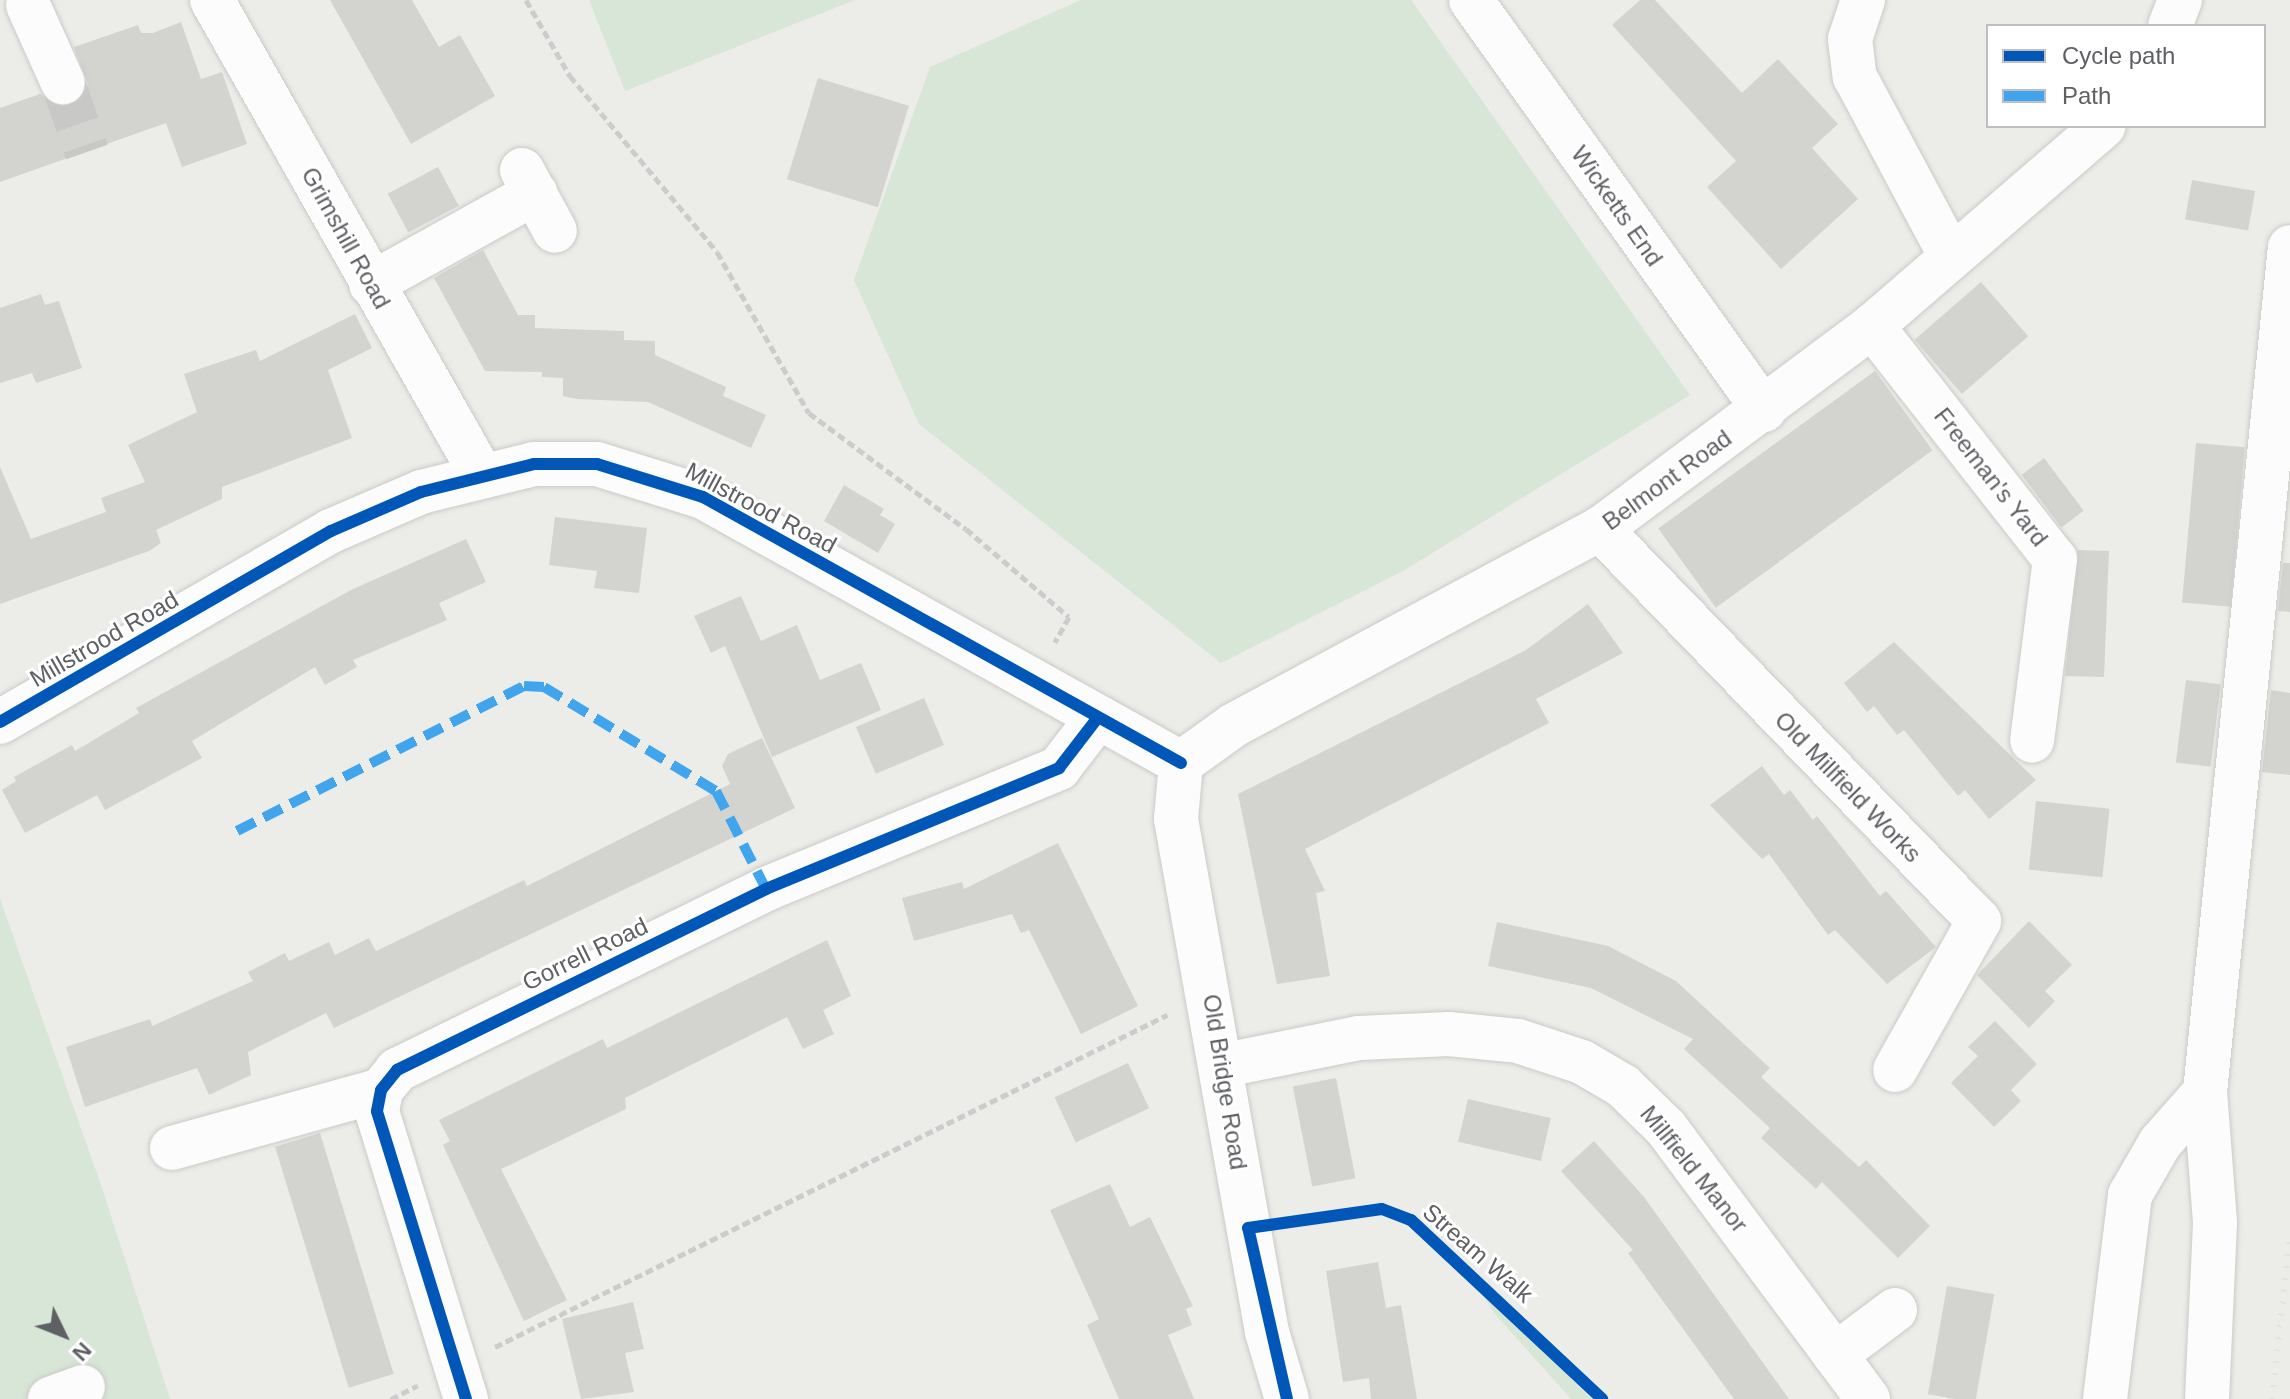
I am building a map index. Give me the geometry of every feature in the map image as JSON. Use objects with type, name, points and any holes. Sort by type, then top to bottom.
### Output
[{"type":"street","name":"Grimshill Road","points":[[212,0],[481,474]]},
{"type":"street","points":[[1462,0],[1717,347]]},
{"type":"street","name":"Wicketts End","points":[[1471,0],[1764,410]]},
{"type":"street","points":[[1863,0],[1850,39],[1855,77],[1951,257]]},
{"type":"street","points":[[2171,24],[2180,0]]},
{"type":"street","points":[[21,10],[63,83]]},
{"type":"street","name":"Belmont Road","points":[[1181,763],[1234,725],[1600,529],[1764,410],[1872,326],[2102,128]]},
{"type":"street","points":[[371,284],[527,180],[555,231]]},
{"type":"street","points":[[2207,1399],[2215,1223],[2205,1092],[2290,247]]},
{"type":"street","name":"Freeman's Yard","points":[[1872,326],[2055,559],[2032,741]]},
{"type":"street","name":"Millstrood Road","points":[[0,722],[331,531],[481,474],[534,464],[597,464],[648,475],[703,497],[1030,684],[1181,763]]},
{"type":"street","name":"Old Millfield Works","points":[[1600,529],[1979,921],[1895,1070]]},
{"type":"street","name":"Gorrell Road","points":[[381,1090],[397,1070],[766,889],[1059,768],[1096,720]]},
{"type":"street","name":"Old Bridge Road","points":[[1181,763],[1176,819],[1225,1065],[1267,1332],[1287,1399]]},
{"type":"street","name":"Millfield Manor","points":[[1225,1065],[1359,1038],[1449,1034],[1518,1041],[1582,1062],[1623,1086],[1674,1138],[1868,1399]]},
{"type":"street","points":[[172,1148],[381,1090],[377,1111],[462,1382]]},
{"type":"street","points":[[2105,1399],[2130,1195],[2160,1143],[2205,1092]]},
{"type":"street","points":[[1835,1355],[1895,1310]]},
{"type":"path","points":[[526,0],[570,76],[717,252],[809,413],[966,529],[1069,617],[1030,684]]},
{"type":"path","points":[[391,1399],[462,1382],[1211,993]]},
{"type":"green space","points":[[589,0],[855,0],[625,91]]},
{"type":"green space","points":[[1081,0],[1411,0],[1690,395],[1403,571],[1221,663],[919,424],[854,280],[930,67]]},
{"type":"green space","points":[[0,899],[102,1188],[170,1399],[0,1399]]},
{"type":"green space","points":[[1474,1280],[1591,1399],[1571,1399],[1494,1313]]},
{"type":"building","points":[[330,0],[412,0],[439,47],[460,35],[495,96],[411,144]]},
{"type":"building","points":[[1640,0],[1655,0],[1742,93],[1778,59],[1838,124],[1812,148],[1858,199],[1781,269],[1707,187],[1736,161],[1612,25]]},
{"type":"building","points":[[181,22],[201,79],[222,72],[247,144],[182,167],[166,123],[0,182],[0,108],[40,94],[60,108],[74,105],[88,85],[74,47],[138,25],[141,33],[153,33]]},
{"type":"building","points":[[818,78],[909,106],[878,207],[787,179]]},
{"type":"building","points":[[438,167],[459,206],[408,233],[388,194]]},
{"type":"building","points":[[2192,180],[2255,191],[2248,231],[2185,219]]},
{"type":"building","points":[[483,250],[518,315],[535,315],[535,328],[624,331],[624,340],[655,341],[655,355],[726,387],[723,396],[766,415],[751,448],[648,402],[577,399],[563,396],[563,378],[542,377],[542,372],[485,371],[434,278]]},
{"type":"building","points":[[1981,282],[2028,336],[1962,394],[1915,340]]},
{"type":"building","points":[[41,294],[45,305],[59,301],[82,368],[36,383],[32,373],[0,383],[0,308]]},
{"type":"building","points":[[355,314],[372,348],[328,370],[352,438],[222,487],[222,499],[156,530],[161,543],[149,551],[0,604],[0,467],[31,539],[106,512],[101,498],[145,482],[128,445],[197,412],[184,374],[256,350],[260,361]]},
{"type":"building","points":[[1875,371],[1933,450],[1716,608],[1658,529]]},
{"type":"building","points":[[2196,443],[2245,447],[2231,607],[2182,602]]},
{"type":"building","points":[[2044,458],[2084,511],[2061,528],[2022,475]]},
{"type":"building","points":[[844,485],[884,509],[880,515],[895,524],[878,553],[824,521]]},
{"type":"building","points":[[555,517],[647,528],[639,593],[594,588],[597,571],[549,565]]},
{"type":"building","points":[[466,539],[486,582],[439,603],[447,620],[353,660],[357,667],[325,685],[315,667],[192,741],[202,758],[105,810],[97,795],[25,833],[2,790],[16,781],[14,777],[72,745],[75,751],[139,713],[136,708],[353,589]]},
{"type":"building","points":[[2078,550],[2109,551],[2104,677],[2065,676]]},
{"type":"building","points":[[2283,563],[2290,563],[2290,612],[2278,611]]},
{"type":"building","points":[[741,596],[761,641],[797,625],[820,680],[861,663],[881,710],[772,757],[725,646],[711,653],[694,616]]},
{"type":"building","points":[[1588,604],[1623,653],[1536,699],[1549,723],[1305,849],[1325,891],[1316,893],[1330,976],[1277,984],[1238,794],[1526,650]]},
{"type":"building","points":[[1894,642],[2036,780],[1989,819],[1965,790],[1958,796],[1904,730],[1897,735],[1874,706],[1867,712],[1844,683]]},
{"type":"building","points":[[2186,680],[2221,684],[2211,767],[2176,762]]},
{"type":"building","points":[[2271,690],[2290,693],[2290,775],[2262,772]]},
{"type":"building","points":[[924,698],[944,745],[876,774],[856,727]]},
{"type":"building","points":[[762,738],[795,808],[334,1028],[326,1013],[248,1052],[251,1075],[209,1095],[197,1068],[85,1107],[66,1047],[150,1019],[152,1026],[253,981],[248,972],[285,953],[289,961],[329,942],[335,955],[369,938],[376,951],[524,880],[527,886],[730,784],[722,766],[728,754]]},
{"type":"building","points":[[1762,766],[1784,795],[1790,790],[1813,820],[1817,816],[1880,896],[1886,891],[1936,947],[1887,984],[1835,930],[1828,935],[1769,854],[1762,859],[1710,805]]},
{"type":"building","points":[[2036,801],[2110,809],[2102,877],[2029,870]]},
{"type":"building","points":[[1058,843],[1138,1006],[1081,1034],[1029,930],[1021,933],[1012,914],[914,941],[902,898],[962,882],[964,889]]},
{"type":"building","points":[[2029,921],[2072,965],[2045,991],[2055,1001],[2029,1028],[1977,975]]},
{"type":"building","points":[[1497,922],[1608,946],[1676,981],[1770,1068],[1761,1077],[1859,1167],[1866,1160],[1930,1226],[1898,1258],[1822,1182],[1816,1189],[1761,1138],[1770,1128],[1684,1049],[1693,1039],[1591,988],[1488,966]]},
{"type":"building","points":[[827,940],[851,996],[823,1010],[834,1034],[803,1049],[787,1017],[625,1098],[626,1109],[501,1169],[567,1300],[524,1321],[443,1145],[450,1141],[439,1120],[603,1039],[607,1048]]},
{"type":"building","points":[[1995,1021],[2037,1064],[2011,1090],[2021,1101],[1994,1127],[1951,1083],[1978,1056],[1968,1047]]},
{"type":"building","points":[[1128,1063],[1149,1108],[1076,1143],[1055,1097]]},
{"type":"building","points":[[1336,1078],[1355,1178],[1312,1187],[1293,1086]]},
{"type":"building","points":[[1468,1099],[1551,1118],[1541,1161],[1458,1142]]},
{"type":"building","points":[[320,1133],[394,1374],[349,1388],[275,1147]]},
{"type":"building","points":[[1594,1141],[1644,1197],[1789,1399],[1734,1399],[1628,1253],[1633,1250],[1561,1171]]},
{"type":"building","points":[[1110,1184],[1130,1227],[1150,1217],[1193,1306],[1186,1309],[1192,1325],[1168,1335],[1194,1399],[1119,1399],[1087,1325],[1099,1319],[1050,1210]]},
{"type":"building","points":[[1378,1262],[1386,1308],[1401,1305],[1417,1399],[1371,1399],[1369,1378],[1343,1382],[1326,1271]]},
{"type":"building","points":[[1947,1286],[1994,1294],[1976,1399],[1928,1394]]},
{"type":"building","points":[[633,1302],[644,1349],[625,1353],[634,1392],[581,1399],[562,1319]]},
{"type":"tunnel","points":[[63,83],[87,152]]},
{"type":"railway","points":[[2272,1399],[2290,1233]]},
{"type":"marked path","points":[[237,831],[524,686],[544,687],[716,791],[766,889]]},
{"type":"cycle path","points":[[0,722],[331,531],[421,492],[534,464],[597,464],[703,497],[1181,763]]},
{"type":"cycle path","points":[[466,1399],[377,1111],[381,1090],[397,1070],[766,889],[1059,768],[1096,720]]},
{"type":"cycle path","name":"Stream Walk","points":[[1287,1399],[1248,1228],[1382,1209],[1411,1220],[1602,1399]]}]
